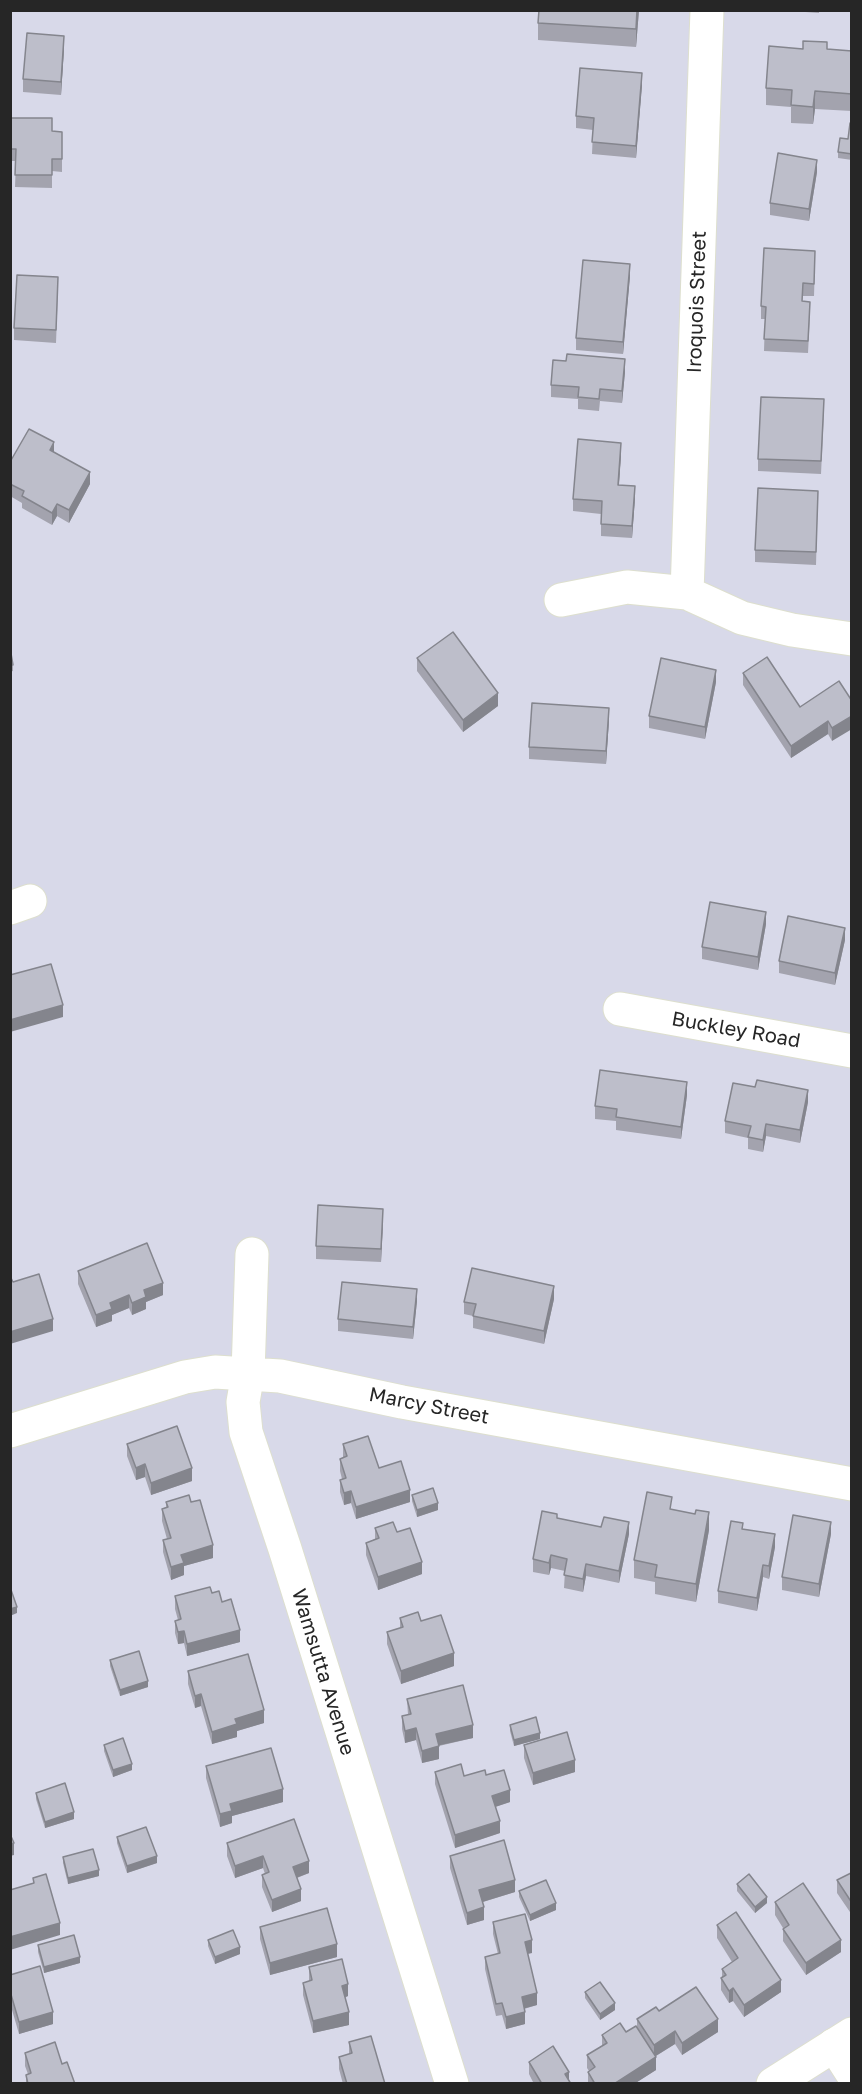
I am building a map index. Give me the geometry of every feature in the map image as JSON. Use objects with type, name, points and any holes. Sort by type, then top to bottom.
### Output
[{"type":"street","name":"Iroquois Street","points":[[687,593],[707,10]]},
{"type":"street","points":[[561,600],[627,587],[687,593],[742,618],[792,630],[852,639]]},
{"type":"street","name":"Buckley Road","points":[[620,1009],[852,1052]]},
{"type":"street","name":"Wamsutta Avenue","points":[[252,1254],[248,1373],[243,1402],[246,1432],[285,1549],[452,2084]]},
{"type":"street","name":"Marcy Street","points":[[10,1431],[186,1377],[215,1372],[248,1373],[280,1376],[402,1402],[852,1484]]},
{"type":"street","points":[[773,2084],[843,2039],[852,2073]]},
{"type":"building","points":[[539,10],[637,10],[636,29],[538,23]]},
{"type":"building","points":[[27,33],[64,36],[61,82],[23,79]]},
{"type":"building","points":[[803,41],[827,42],[827,49],[852,51],[852,94],[815,91],[813,107],[791,105],[792,90],[766,88],[769,46],[803,49]]},
{"type":"building","points":[[580,68],[642,73],[636,146],[592,142],[594,118],[576,116]]},
{"type":"building","points":[[11,118],[52,118],[52,131],[62,132],[62,159],[52,159],[52,175],[15,175],[16,149],[11,149]]},
{"type":"building","points":[[850,123],[852,123],[852,154],[838,152],[840,138],[848,139]]},
{"type":"building","points":[[778,153],[817,160],[809,209],[770,203]]},
{"type":"building","points":[[764,248],[815,251],[814,284],[803,283],[802,301],[810,302],[808,341],[764,339],[766,307],[761,306]]},
{"type":"building","points":[[583,260],[630,264],[623,342],[576,338]]},
{"type":"building","points":[[17,275],[58,277],[56,330],[14,328]]},
{"type":"building","points":[[567,354],[625,359],[622,391],[600,389],[599,399],[578,397],[579,387],[551,385],[553,360],[566,361]]},
{"type":"building","points":[[761,397],[824,399],[821,461],[758,459]]},
{"type":"building","points":[[29,429],[54,442],[50,450],[90,472],[69,510],[57,504],[52,513],[22,496],[24,491],[10,484],[10,462]]},
{"type":"building","points":[[578,439],[621,443],[618,485],[635,486],[632,526],[601,524],[602,501],[573,499]]},
{"type":"building","points":[[758,488],[818,491],[816,552],[755,550]]},
{"type":"building","points":[[453,632],[498,693],[463,720],[417,658]]},
{"type":"building","points":[[10,648],[13,665],[10,665]]},
{"type":"building","points":[[767,657],[800,707],[839,681],[852,701],[852,716],[832,728],[828,721],[791,746],[743,673]]},
{"type":"building","points":[[661,658],[716,670],[705,727],[649,716]]},
{"type":"building","points":[[532,703],[609,708],[606,751],[529,747]]},
{"type":"building","points":[[710,902],[766,912],[758,957],[702,947]]},
{"type":"building","points":[[788,916],[845,928],[835,973],[779,961]]},
{"type":"building","points":[[51,964],[63,1005],[10,1020],[10,975]]},
{"type":"building","points":[[600,1070],[687,1082],[681,1127],[616,1117],[617,1109],[595,1106]]},
{"type":"building","points":[[757,1080],[808,1090],[800,1130],[766,1124],[763,1140],[748,1137],[751,1126],[725,1121],[733,1083],[755,1087]]},
{"type":"building","points":[[318,1205],[383,1209],[381,1249],[316,1246]]},
{"type":"building","points":[[147,1243],[163,1283],[144,1290],[146,1297],[132,1303],[129,1295],[110,1303],[112,1309],[96,1315],[78,1271]]},
{"type":"building","points":[[472,1268],[554,1286],[544,1331],[473,1316],[476,1304],[464,1302]]},
{"type":"building","points":[[39,1274],[53,1319],[10,1332],[10,1276],[13,1282]]},
{"type":"building","points":[[342,1282],[417,1289],[413,1327],[338,1319]]},
{"type":"building","points":[[177,1426],[192,1468],[151,1483],[145,1464],[136,1468],[127,1444]]},
{"type":"building","points":[[368,1436],[379,1468],[401,1461],[410,1490],[356,1507],[351,1491],[344,1493],[340,1480],[346,1478],[340,1459],[347,1456],[343,1444]]},
{"type":"building","points":[[433,1488],[438,1503],[417,1510],[412,1495]]},
{"type":"building","points":[[647,1492],[672,1497],[670,1509],[695,1514],[696,1510],[709,1512],[696,1584],[655,1577],[657,1565],[634,1560]]},
{"type":"building","points":[[189,1495],[191,1502],[200,1500],[213,1545],[181,1555],[184,1563],[171,1567],[163,1540],[171,1538],[162,1509],[168,1507],[166,1502]]},
{"type":"building","points":[[542,1511],[557,1514],[557,1518],[601,1527],[604,1517],[629,1522],[619,1571],[586,1564],[583,1579],[564,1575],[567,1559],[551,1555],[549,1563],[533,1559]]},
{"type":"building","points":[[793,1515],[831,1522],[819,1584],[782,1577]]},
{"type":"building","points":[[731,1521],[743,1523],[742,1529],[775,1534],[769,1566],[763,1565],[757,1598],[718,1591]]},
{"type":"building","points":[[393,1522],[397,1532],[410,1528],[422,1562],[378,1577],[366,1543],[379,1538],[375,1528]]},
{"type":"building","points":[[10,1587],[17,1607],[10,1609]]},
{"type":"building","points":[[210,1587],[212,1593],[219,1591],[222,1602],[231,1599],[240,1630],[187,1644],[184,1631],[178,1632],[175,1621],[181,1619],[175,1596]]},
{"type":"building","points":[[418,1612],[421,1621],[441,1615],[454,1653],[401,1671],[387,1632],[403,1627],[400,1618]]},
{"type":"building","points":[[139,1651],[148,1681],[120,1690],[110,1660]]},
{"type":"building","points":[[248,1654],[264,1710],[235,1719],[237,1724],[212,1732],[201,1694],[195,1696],[188,1671]]},
{"type":"building","points":[[463,1685],[473,1725],[436,1734],[439,1746],[422,1751],[416,1728],[405,1731],[402,1716],[411,1714],[407,1699]]},
{"type":"building","points":[[536,1717],[540,1733],[514,1740],[510,1725]]},
{"type":"building","points":[[567,1732],[575,1760],[533,1773],[524,1745]]},
{"type":"building","points":[[123,1738],[132,1764],[113,1770],[104,1745]]},
{"type":"building","points":[[271,1748],[283,1789],[230,1804],[232,1811],[220,1814],[206,1766]]},
{"type":"building","points":[[461,1764],[464,1776],[485,1770],[486,1775],[504,1770],[510,1790],[492,1796],[500,1821],[455,1835],[435,1772]]},
{"type":"building","points":[[65,1783],[74,1812],[45,1822],[36,1793]]},
{"type":"building","points":[[294,1819],[309,1861],[293,1867],[301,1889],[272,1900],[262,1875],[269,1872],[263,1856],[235,1866],[227,1843]]},
{"type":"building","points":[[146,1827],[157,1856],[127,1866],[117,1837]]},
{"type":"building","points":[[504,1840],[515,1880],[479,1890],[484,1907],[467,1913],[450,1856]]},
{"type":"building","points":[[93,1849],[99,1870],[68,1878],[63,1857]]},
{"type":"building","points":[[46,1874],[60,1923],[10,1937],[10,1890],[34,1883],[33,1878]]},
{"type":"building","points":[[749,1874],[767,1897],[755,1907],[737,1884]]},
{"type":"building","points":[[852,1874],[852,1903],[837,1880]]},
{"type":"building","points":[[546,1880],[556,1903],[530,1915],[519,1891]]},
{"type":"building","points":[[803,1883],[841,1940],[806,1963],[783,1929],[789,1925],[775,1902]]},
{"type":"building","points":[[327,1908],[337,1944],[270,1963],[260,1927]]},
{"type":"building","points":[[736,1912],[781,1980],[744,2005],[733,1988],[729,1991],[721,1978],[726,1975],[722,1969],[738,1958],[717,1925]]},
{"type":"building","points":[[525,1914],[532,1940],[525,1942],[537,1993],[522,1997],[525,2012],[506,2017],[502,2003],[496,2004],[485,1957],[500,1953],[493,1922]]},
{"type":"building","points":[[233,1930],[240,1947],[215,1957],[208,1940]]},
{"type":"building","points":[[74,1935],[80,1957],[44,1967],[38,1945]]},
{"type":"building","points":[[342,1959],[348,1984],[342,1986],[349,2012],[313,2021],[303,1983],[312,1980],[309,1967]]},
{"type":"building","points":[[40,1966],[53,2012],[19,2022],[10,1991],[10,1975]]},
{"type":"building","points":[[600,1982],[615,2003],[600,2014],[585,1992]]},
{"type":"building","points":[[696,1987],[718,2019],[682,2043],[675,2031],[654,2045],[637,2019],[656,2007],[659,2011]]},
{"type":"building","points":[[620,2023],[626,2032],[636,2026],[656,2057],[614,2084],[595,2084],[588,2072],[595,2067],[587,2055],[607,2043],[602,2035]]},
{"type":"building","points":[[371,2036],[385,2084],[347,2084],[339,2057],[352,2053],[349,2042]]},
{"type":"building","points":[[55,2042],[62,2064],[67,2062],[75,2084],[28,2084],[26,2075],[31,2073],[25,2053]]},
{"type":"building","points":[[553,2046],[569,2072],[565,2074],[571,2084],[542,2084],[529,2062]]}]
